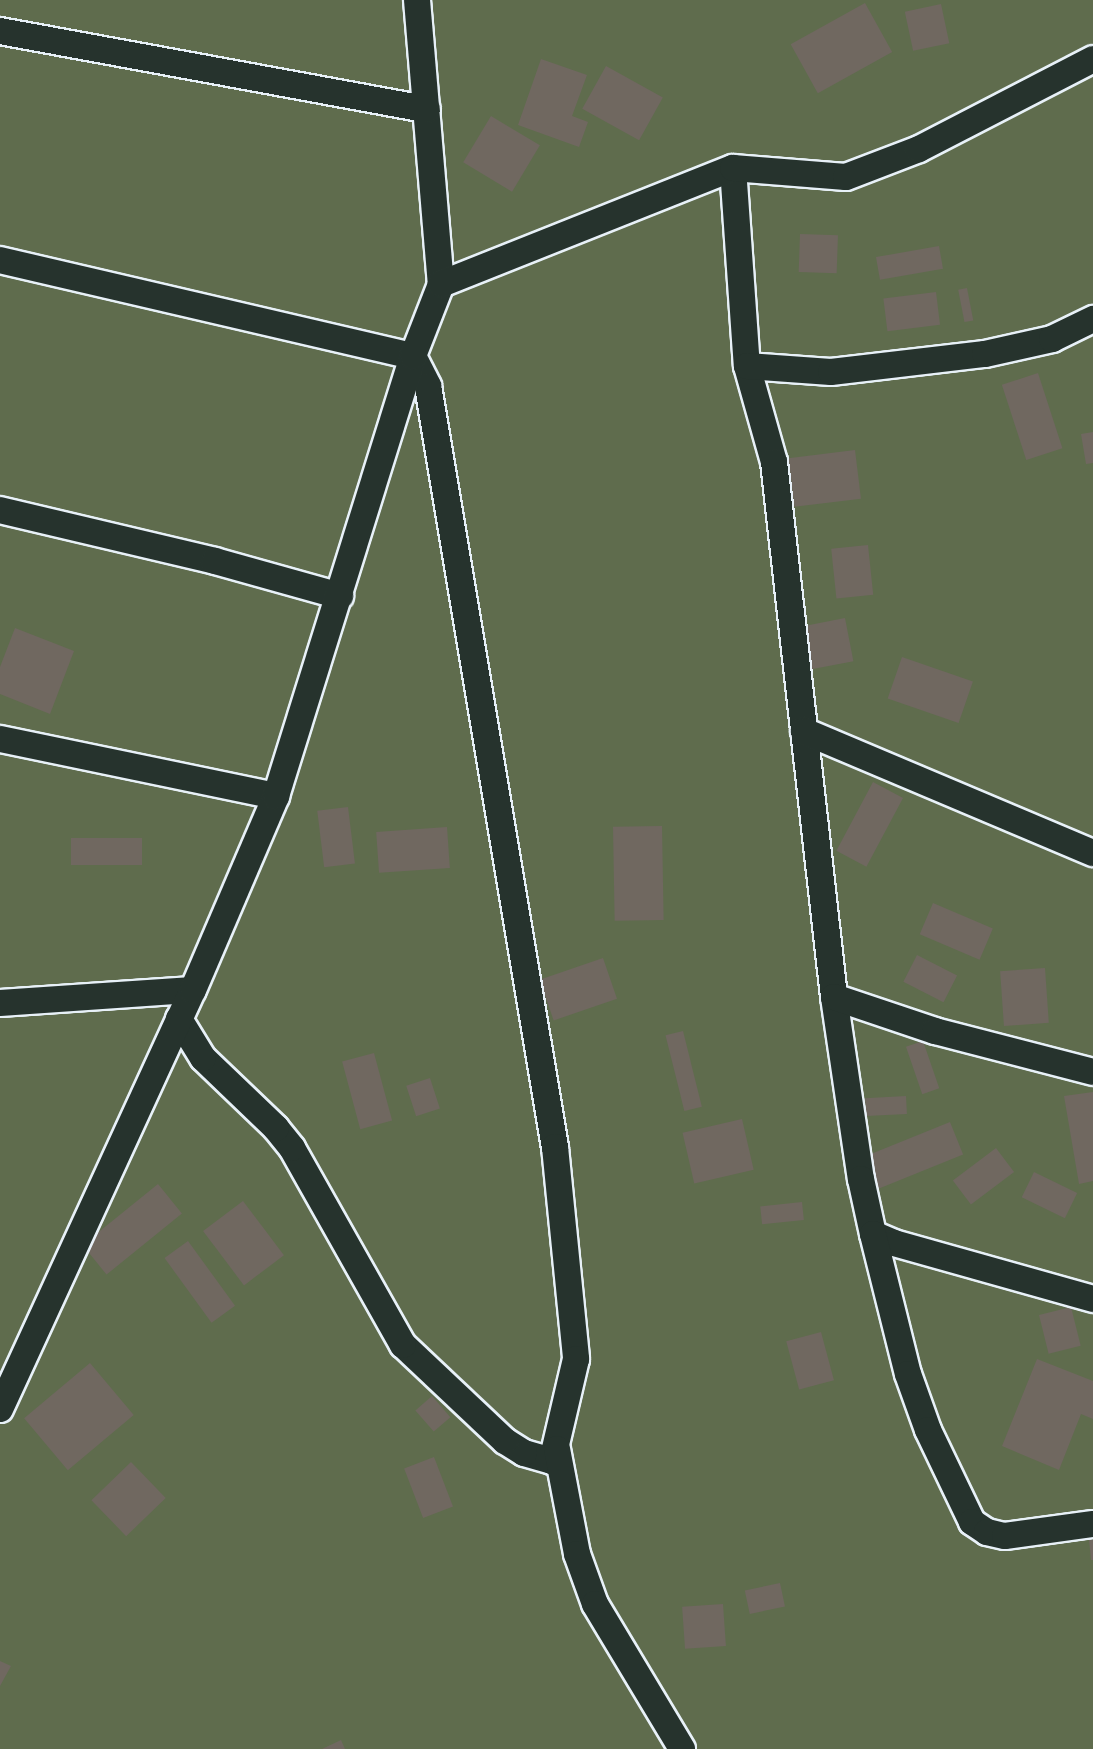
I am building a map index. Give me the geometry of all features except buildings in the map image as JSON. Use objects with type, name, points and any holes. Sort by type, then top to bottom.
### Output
[{"type":"street","points":[[0,1409],[193,990],[276,796],[413,356],[441,284],[417,0]]},
{"type":"street","points":[[0,31],[427,109]]},
{"type":"street","points":[[441,284],[733,168],[846,177],[919,149],[1093,59]]},
{"type":"street","points":[[733,168],[747,366],[774,462],[834,997],[861,1179],[908,1374],[928,1430],[972,1522],[987,1532],[1005,1536],[1093,1524]]},
{"type":"street","points":[[0,260],[413,356]]},
{"type":"street","points":[[747,366],[831,372],[985,354],[1052,339],[1093,319]]},
{"type":"street","points":[[179,1019],[203,1058],[276,1128],[292,1148],[403,1345],[505,1441],[524,1453],[552,1461],[576,1359],[555,1147],[433,402],[413,356]]},
{"type":"street","points":[[0,510],[215,561],[340,596]]},
{"type":"street","points":[[804,731],[1093,853]]},
{"type":"street","points":[[0,739],[276,796]]},
{"type":"street","points":[[0,1003],[193,990]]},
{"type":"street","points":[[834,997],[935,1031],[1093,1072]]},
{"type":"street","points":[[873,1234],[894,1243],[1093,1299]]},
{"type":"street","points":[[557,1449],[577,1554],[595,1604],[682,1749]]},
{"type":"green space","points":[[0,0],[1093,0],[1093,1749],[0,1749]]}]
